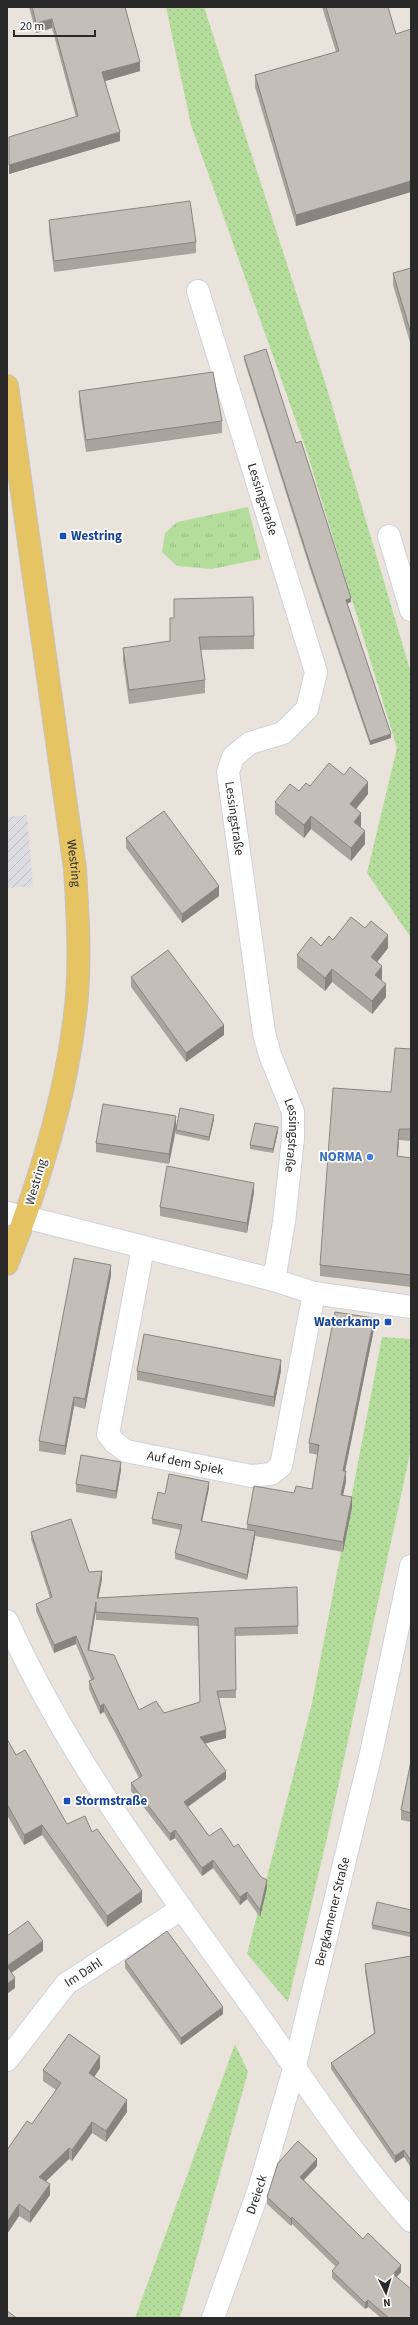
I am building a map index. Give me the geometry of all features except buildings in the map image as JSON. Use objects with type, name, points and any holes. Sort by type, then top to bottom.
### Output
[{"type":"main road","name":"Westring","points":[[7,386],[75,869],[79,927],[75,1014],[63,1090],[16,1215],[7,1264]]},
{"type":"street","name":"Lessingstraße","points":[[198,291],[316,672],[307,709],[282,733],[250,743],[233,757],[228,772],[264,1034],[270,1055],[293,1112],[293,1138],[285,1215],[274,1280]]},
{"type":"street","points":[[389,536],[411,610]]},
{"type":"street","points":[[16,1215],[274,1280],[314,1294],[411,1307]]},
{"type":"street","name":"Auf dem Spiek","points":[[143,1248],[108,1434],[114,1442],[126,1451],[251,1476],[271,1474],[281,1466],[314,1294]]},
{"type":"street","name":"Bergkamener Straße","points":[[294,2069],[372,1749],[411,1566]]},
{"type":"street","points":[[7,1621],[68,1740],[101,1793],[331,2121],[391,2199],[411,2221]]},
{"type":"street","name":"Im Dahl","points":[[7,2060],[66,1984],[181,1909]]},
{"type":"street","name":"Dreieck","points":[[213,2318],[259,2189],[294,2069]]},
{"type":"shaded area","points":[[27,815],[33,886],[8,888],[7,817]]},
{"type":"green space","points":[[166,7],[204,7],[325,382],[411,673],[411,938],[367,873],[397,748],[307,452],[191,125]]},
{"type":"green space","points":[[248,507],[261,559],[212,569],[177,566],[162,552],[165,533],[177,522]]},
{"type":"green space","points":[[382,1337],[411,1339],[411,1449],[327,1838],[288,2002],[247,1954],[312,1703]]},
{"type":"green space","points":[[235,2044],[248,2072],[180,2318],[135,2318]]},
{"type":"place","name":"Westring","points":[[63,536]]},
{"type":"place","name":"NORMA","points":[[370,1157]]},
{"type":"place","name":"Waterkamp","points":[[388,1322]]},
{"type":"place","name":"Stormstraße","points":[[67,1801]]}]
